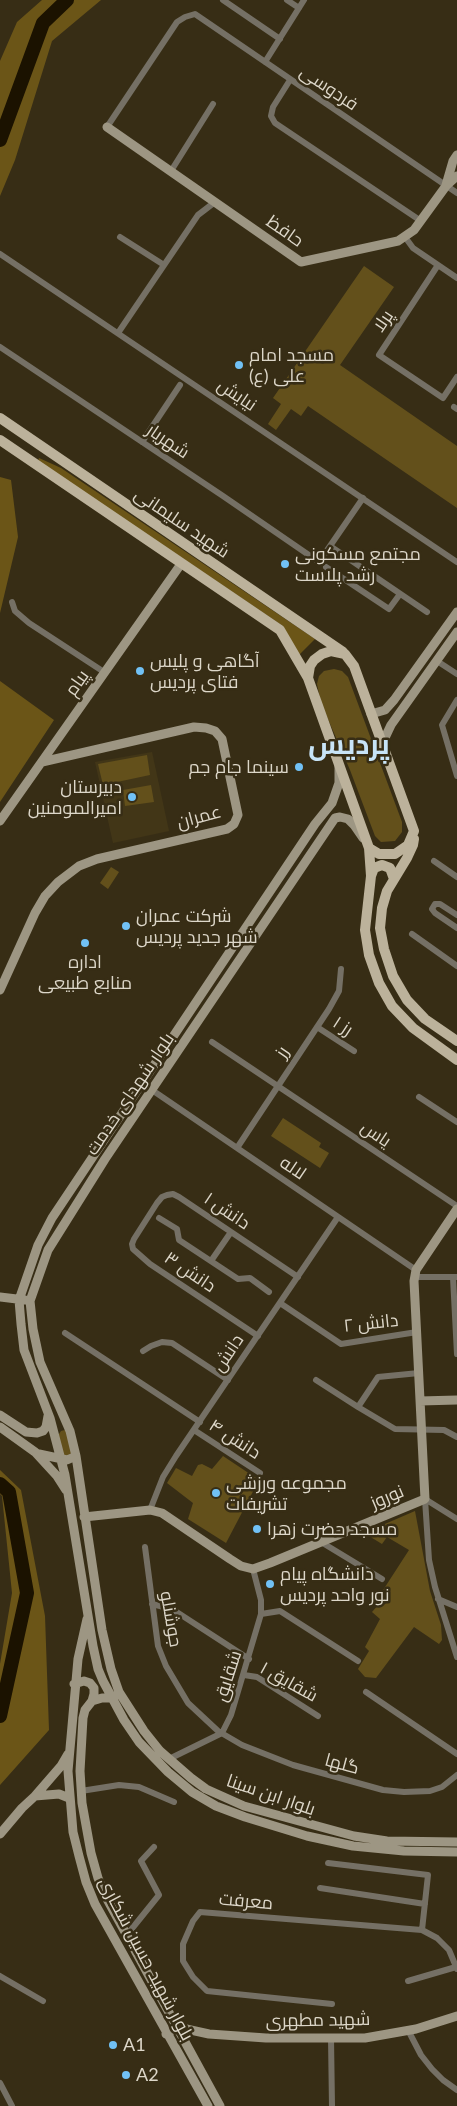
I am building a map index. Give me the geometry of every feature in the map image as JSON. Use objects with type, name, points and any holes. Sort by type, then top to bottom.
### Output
[{"type":"main road","name":"حافظ","points":[[107,127],[301,262],[398,241],[405,237],[422,221],[446,186],[456,162]]},
{"type":"main road","name":"حافظ","points":[[446,186],[457,176]]},
{"type":"main road","name":"شهید سلیمانی","points":[[0,418],[345,654]]},
{"type":"main road","points":[[0,440],[280,630],[308,678],[369,848],[371,876],[365,930],[369,956],[379,983],[392,1006],[413,1028],[457,1060]]},
{"type":"main road","points":[[25,458],[35,443]]},
{"type":"main road","name":"پیام","points":[[0,821],[181,564]]},
{"type":"main road","points":[[371,714],[385,710],[394,700],[457,612]]},
{"type":"main road","points":[[382,744],[391,725],[457,632]]},
{"type":"main road","points":[[308,678],[310,666],[314,660],[322,654],[331,651],[345,654],[354,666],[414,832],[413,845],[387,891],[382,908],[380,928],[393,976],[407,1000],[425,1019],[457,1041]]},
{"type":"main road","name":"عمران","points":[[0,990],[35,913],[45,896],[65,876],[79,866],[97,858],[227,829],[234,824],[238,815],[222,740],[215,731],[206,728],[186,729],[42,762]]},
{"type":"main road","name":"بلوار شهدای خدمت","points":[[76,1456],[49,1415],[24,1350],[19,1300],[38,1244],[52,1218],[315,824],[332,802],[339,783],[338,764]]},
{"type":"main road","name":"بلوار شهدای خدمت","points":[[60,1431],[63,1416],[40,1362],[33,1329],[30,1301],[48,1250],[152,1090],[335,818],[340,816],[348,819],[369,848]]},
{"type":"main road","points":[[369,848],[379,854],[395,854],[408,845],[414,832]]},
{"type":"main road","points":[[371,876],[374,868],[382,865],[390,868],[394,879]]},
{"type":"main road","points":[[416,1274],[457,1208]]},
{"type":"main road","name":"نوروز","points":[[253,1568],[270,1564],[425,1499],[416,1274]]},
{"type":"main road","points":[[0,1297],[30,1301]]},
{"type":"main road","points":[[420,1401],[457,1400]]},
{"type":"main road","points":[[0,1415],[26,1432],[60,1431]]},
{"type":"main road","points":[[49,1415],[58,1424],[61,1423],[63,1416]]},
{"type":"main road","points":[[43,1431],[48,1422],[49,1415]]},
{"type":"main road","points":[[0,1427],[35,1452],[57,1476],[69,1494]]},
{"type":"main road","name":"بلوار ابن سینا","points":[[60,1431],[60,1459],[69,1494],[95,1658],[103,1682],[169,1759],[206,1789],[226,1799],[289,1820],[337,1833],[370,1839],[457,1842]]},
{"type":"main road","points":[[35,1452],[48,1457],[70,1460],[76,1456]]},
{"type":"main road","name":"بلوار ابن سینا","points":[[76,1456],[102,1630],[116,1695],[124,1720],[152,1756],[192,1792],[216,1806],[277,1827],[346,1845],[374,1849],[457,1852]]},
{"type":"main road","points":[[84,1517],[150,1510],[162,1513],[241,1566],[253,1568]]},
{"type":"main road","name":"بلوار شهید حسین شکاری","points":[[88,1614],[80,1644],[74,1684],[69,1751],[69,1798],[73,1832],[86,1882],[109,1930],[208,2106]]},
{"type":"main road","points":[[74,1684],[84,1680],[90,1683],[94,1688],[92,1701]]},
{"type":"main road","points":[[92,1701],[116,1695]]},
{"type":"main road","name":"بلوار شهید حسین شکاری","points":[[92,1701],[85,1710],[83,1718],[81,1791],[85,1830],[98,1878],[126,1936],[220,2106]]},
{"type":"main road","points":[[0,1834],[61,1766],[69,1751]]},
{"type":"main road","points":[[36,1796],[59,1794],[69,1798]]},
{"type":"main road","name":"شهید مطهری","points":[[177,2028],[209,2034],[266,2038],[365,2038],[408,2030],[457,2016]]},
{"type":"main road","points":[[166,2034],[177,2028]]},
{"type":"street","points":[[223,0],[280,39]]},
{"type":"street","points":[[287,0],[299,8]]},
{"type":"street","points":[[264,62],[304,0]]},
{"type":"street","name":"فردوسی","points":[[107,127],[177,22],[195,14],[457,193]]},
{"type":"street","points":[[290,80],[273,107],[272,116],[275,122],[422,221]]},
{"type":"street","points":[[171,171],[213,104]]},
{"type":"street","points":[[118,333],[198,215],[215,202]]},
{"type":"street","points":[[120,237],[164,266]]},
{"type":"street","points":[[405,237],[413,248],[457,278]]},
{"type":"street","name":"نیایش","points":[[0,254],[457,562]]},
{"type":"street","name":"پرلا","points":[[438,265],[379,355],[443,398],[457,377]]},
{"type":"street","name":"شهریار","points":[[0,347],[319,562],[330,546]]},
{"type":"street","points":[[142,442],[180,385]]},
{"type":"street","points":[[362,498],[330,546],[427,612]]},
{"type":"street","points":[[326,567],[389,609],[400,594]]},
{"type":"street","points":[[12,602],[15,611],[29,623],[104,672]]},
{"type":"street","points":[[437,661],[457,674]]},
{"type":"street","points":[[457,700],[442,725],[457,776]]},
{"type":"street","points":[[434,861],[457,877]]},
{"type":"street","points":[[457,915],[440,904],[435,904],[432,909],[457,928]]},
{"type":"street","points":[[412,934],[457,966]]},
{"type":"street","name":"رز","points":[[236,1148],[339,991],[341,969]]},
{"type":"street","name":"رز ۱","points":[[317,1027],[354,1051]]},
{"type":"street","name":"یاس","points":[[212,1042],[457,1208]]},
{"type":"street","name":"لاله","points":[[152,1090],[338,1217],[416,1274]]},
{"type":"street","points":[[419,1097],[457,1122]]},
{"type":"street","name":"دانش ۱","points":[[145,1221],[162,1197],[173,1194],[298,1277]]},
{"type":"street","name":"دانش","points":[[150,1510],[163,1477],[338,1217]]},
{"type":"street","points":[[160,1218],[176,1229],[178,1240],[238,1280],[250,1278],[269,1292]]},
{"type":"street","name":"دانش ۳","points":[[145,1221],[132,1244],[138,1255],[258,1336]]},
{"type":"street","points":[[211,1261],[231,1232]]},
{"type":"street","points":[[416,1274],[455,1277],[457,1354]]},
{"type":"street","name":"دانش ۲","points":[[280,1304],[341,1344],[417,1332]]},
{"type":"street","points":[[65,1333],[200,1422]]},
{"type":"street","points":[[143,1351],[162,1342],[172,1343],[228,1380]]},
{"type":"street","points":[[358,1408],[378,1377],[419,1373]]},
{"type":"street","points":[[316,1380],[358,1408],[395,1429],[444,1430],[457,1437]]},
{"type":"street","name":"دانش ۴","points":[[194,1430],[260,1473]]},
{"type":"street","points":[[425,1499],[457,1519]]},
{"type":"street","points":[[425,1499],[429,1560],[438,1599],[457,1657]]},
{"type":"street","points":[[321,1542],[382,1579]]},
{"type":"street","name":"جوشنلو","points":[[145,1548],[158,1646],[166,1666],[188,1703],[222,1733]]},
{"type":"street","name":"شقایق","points":[[222,1733],[231,1715],[261,1614],[261,1600],[253,1568]]},
{"type":"street","points":[[438,1599],[457,1607]]},
{"type":"street","points":[[152,1604],[172,1608],[249,1658]]},
{"type":"street","points":[[261,1614],[280,1611],[358,1661]]},
{"type":"street","name":"شقایق ۱","points":[[244,1675],[257,1677],[318,1716]]},
{"type":"street","points":[[366,1692],[457,1754]]},
{"type":"street","points":[[169,1759],[222,1733]]},
{"type":"street","name":"گلها","points":[[222,1733],[242,1745],[292,1766],[383,1790],[404,1792],[430,1790],[442,1787],[454,1780],[457,1775]]},
{"type":"street","points":[[81,1791],[119,1785],[139,1787],[174,1802]]},
{"type":"street","points":[[126,1936],[159,1895],[141,1861],[154,1847]]},
{"type":"street","points":[[328,1863],[428,1875],[422,1930]]},
{"type":"street","points":[[320,1888],[425,1904]]},
{"type":"street","name":"معرفت","points":[[332,2004],[207,1991],[193,1978],[183,1961],[183,1944],[193,1922],[200,1912],[422,1930],[437,1938],[449,1950],[457,1968]]},
{"type":"street","points":[[408,1981],[457,1968]]},
{"type":"street","points":[[0,1976],[43,2001]]},
{"type":"street","points":[[408,2030],[421,2055],[432,2069],[457,2090]]},
{"type":"street","points":[[331,2038],[332,2106]]},
{"type":"street","points":[[0,2083],[12,2106]]},
{"type":"shaded area","points":[[42,0],[101,0],[52,41],[15,160],[0,196],[0,61],[17,22]]},
{"type":"shaded area","points":[[364,266],[394,287],[340,365],[457,446],[457,508],[308,406],[301,416],[291,409],[276,430],[268,424],[281,404],[273,398]]},
{"type":"shaded area","points":[[39,458],[61,468],[315,639],[299,655],[283,626],[38,461]]},
{"type":"shaded area","points":[[0,477],[11,480],[18,537],[0,613]]},
{"type":"shaded area","points":[[334,669],[342,671],[348,677],[402,822],[402,832],[395,841],[381,842],[375,836],[350,770],[321,703],[317,684],[319,676],[324,671]]},
{"type":"shaded area","points":[[0,681],[54,720],[0,802]]},
{"type":"shaded area","name":"دبیرستان امیرالمومنین","points":[[152,752],[169,831],[113,843],[95,762]]},
{"type":"shaded area","points":[[147,755],[150,775],[103,785],[98,764]]},
{"type":"shaded area","points":[[151,785],[154,802],[125,806],[123,790]]},
{"type":"shaded area","points":[[111,867],[119,872],[108,889],[100,883]]},
{"type":"shaded area","points":[[283,1118],[321,1143],[319,1147],[329,1153],[320,1168],[271,1136]]},
{"type":"shaded area","points":[[61,1431],[67,1431],[73,1453],[63,1457],[57,1437]]},
{"type":"shaded area","name":"مجموعه ورزشی تشریفات","points":[[223,1456],[259,1480],[226,1543],[188,1519],[193,1503],[167,1483],[176,1468],[192,1476],[198,1465],[202,1464],[212,1469]]},
{"type":"shaded area","points":[[0,1470],[21,1490],[45,1616],[49,1730],[0,1785],[0,1664],[12,1593],[2,1496],[0,1494]]},
{"type":"shaded area","points":[[415,1511],[430,1591],[441,1625],[442,1640],[439,1644],[414,1627],[376,1678],[365,1677],[358,1669],[369,1651],[365,1647],[380,1619],[372,1612],[379,1604],[376,1601],[409,1550],[387,1537],[382,1544],[364,1533]]},
{"type":"waterway","points":[[0,140],[43,23],[67,0]]},
{"type":"waterway","points":[[0,1484],[9,1492],[27,1593],[0,1716]]},
{"type":"place","name":"مسجد امام علی (ع)","points":[[239,365]]},
{"type":"place","name":"مجتمع مسکونی رشد پلاست","points":[[285,564]]},
{"type":"place","name":"آگاهی و پلیس فتای پردیس","points":[[140,671]]},
{"type":"place","name":"سینما جام جم","points":[[299,767]]},
{"type":"place","name":"دبیرستان امیرالمومنین","points":[[132,797]]},
{"type":"place","name":"شرکت عمران شهر جدید پردیس","points":[[126,926]]},
{"type":"place","name":"اداره منابع طبیعی","points":[[85,943]]},
{"type":"place","name":"مجموعه ورزشی تشریفات","points":[[216,1493]]},
{"type":"place","name":"مسجد حضرت زهرا","points":[[257,1529]]},
{"type":"place","name":"دانشگاه پیام نور واحد پردیس","points":[[270,1584]]},
{"type":"place","name":"A1","points":[[113,2045]]},
{"type":"place","name":"A2","points":[[126,2075]]},
{"type":"district","name":"پردیس","points":[[349,745]]}]
